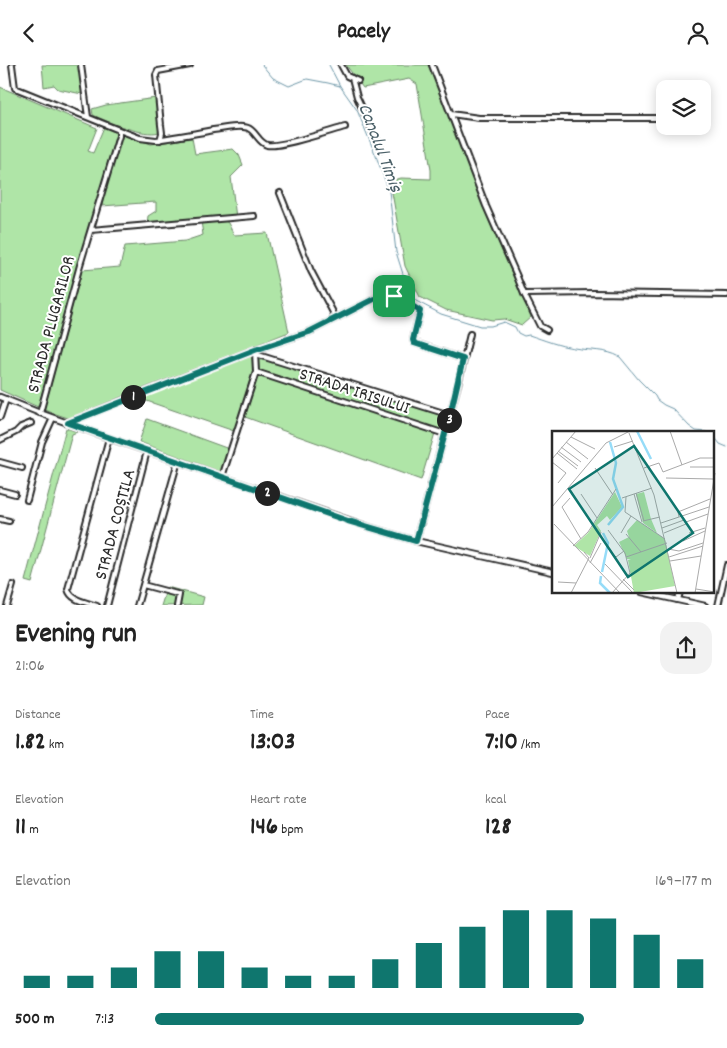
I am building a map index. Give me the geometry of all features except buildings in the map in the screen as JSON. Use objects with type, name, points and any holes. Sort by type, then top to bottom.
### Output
[{"type":"street","points":[[12,65],[15,88],[118,130],[149,140],[245,127],[252,130],[262,142],[270,145],[345,127]]},
{"type":"street","points":[[81,65],[88,117]]},
{"type":"street","points":[[160,140],[162,125],[156,79],[157,73],[162,70],[190,65]]},
{"type":"street","points":[[341,65],[347,77],[358,81]]},
{"type":"street","points":[[432,65],[486,207],[524,294],[540,326],[548,330]]},
{"type":"street","points":[[352,78],[357,97],[382,149]]},
{"type":"street","points":[[451,114],[479,118],[656,117]]},
{"type":"street","name":"STRADA PLUGARILOR","points":[[118,130],[119,136],[80,265],[40,413],[348,521],[416,541],[552,572]]},
{"type":"street","points":[[280,193],[312,271],[336,318]]},
{"type":"street","points":[[91,230],[254,216]]},
{"type":"street","points":[[524,294],[727,295]]},
{"type":"street","points":[[68,423],[309,332],[380,296],[400,298],[420,311],[413,340],[417,344],[463,359]]},
{"type":"street","points":[[416,541],[470,333]]},
{"type":"street","points":[[222,477],[256,373],[255,352]]},
{"type":"street","points":[[255,352],[450,415]]},
{"type":"street","name":"STRADA IRISULUI","points":[[256,373],[445,434]]},
{"type":"street","points":[[0,397],[40,413]]},
{"type":"street","points":[[0,417],[6,399]]},
{"type":"street","points":[[28,500],[42,442],[54,418]]},
{"type":"street","points":[[0,440],[30,423]]},
{"type":"street","points":[[97,605],[75,598],[69,594],[68,589],[109,438]]},
{"type":"street","name":"STRADA COȘTILA","points":[[107,605],[147,451]]},
{"type":"street","points":[[137,605],[178,461]]},
{"type":"street","points":[[0,462],[22,468]]},
{"type":"street","points":[[0,490],[15,494]]},
{"type":"street","points":[[0,519],[9,521]]},
{"type":"street","points":[[718,605],[727,565]]},
{"type":"street","points":[[7,605],[13,585]]},
{"type":"street","points":[[143,585],[178,594],[180,598],[178,605]]},
{"type":"street","points":[[646,593],[705,605]]},
{"type":"street","points":[[678,600],[680,593]]},
{"type":"green space","points":[[42,65],[80,65],[82,94],[58,89],[54,85],[44,87]]},
{"type":"green space","points":[[346,65],[428,65],[449,114],[483,207],[531,317],[522,325],[504,319],[492,320],[446,310],[420,297],[405,266],[390,181],[401,178],[431,179],[417,84],[409,79],[363,88]]},
{"type":"green space","points":[[0,87],[97,128],[88,151],[93,153],[104,127],[117,131],[38,407],[0,390]]},
{"type":"green space","points":[[156,98],[159,132],[135,131],[93,115],[92,109],[106,105]]},
{"type":"green space","points":[[121,134],[151,144],[192,138],[195,154],[233,149],[239,155],[243,165],[231,177],[236,218],[224,220],[228,223],[234,235],[267,233],[289,332],[71,419],[44,410],[82,270],[120,267],[125,246],[185,241],[203,235],[201,221],[147,224],[148,216],[156,211],[156,202],[102,206],[105,187]]},
{"type":"green space","points":[[252,355],[253,371],[234,431],[138,398]]},
{"type":"green space","points":[[256,356],[447,417],[443,432],[435,433],[421,480],[245,417],[258,375]]},
{"type":"green space","points":[[147,419],[229,449],[221,472],[139,442]]},
{"type":"green space","points":[[66,428],[77,432],[72,434],[32,583],[25,581]]},
{"type":"green space","points":[[167,587],[204,597],[202,605],[161,605]]},
{"type":"waterway","name":"Canalul Timiș","points":[[262,65],[273,78],[289,86],[307,79],[340,86],[357,110],[389,191],[396,252],[409,293],[416,301],[441,314],[480,326],[491,326],[504,322],[515,327],[518,333],[524,336],[529,335],[568,347],[615,354],[620,357],[657,400],[673,409],[696,431]]},
{"type":"waterway","points":[[329,65],[340,86]]},
{"type":"waterway","name":"Canalul Timiș","points":[[714,436],[720,444],[727,447]]},
{"type":"route","points":[[380,296],[394,296],[420,311],[413,340],[414,343],[463,359],[416,541],[348,521],[68,423],[255,350],[309,332],[380,296]]}]
